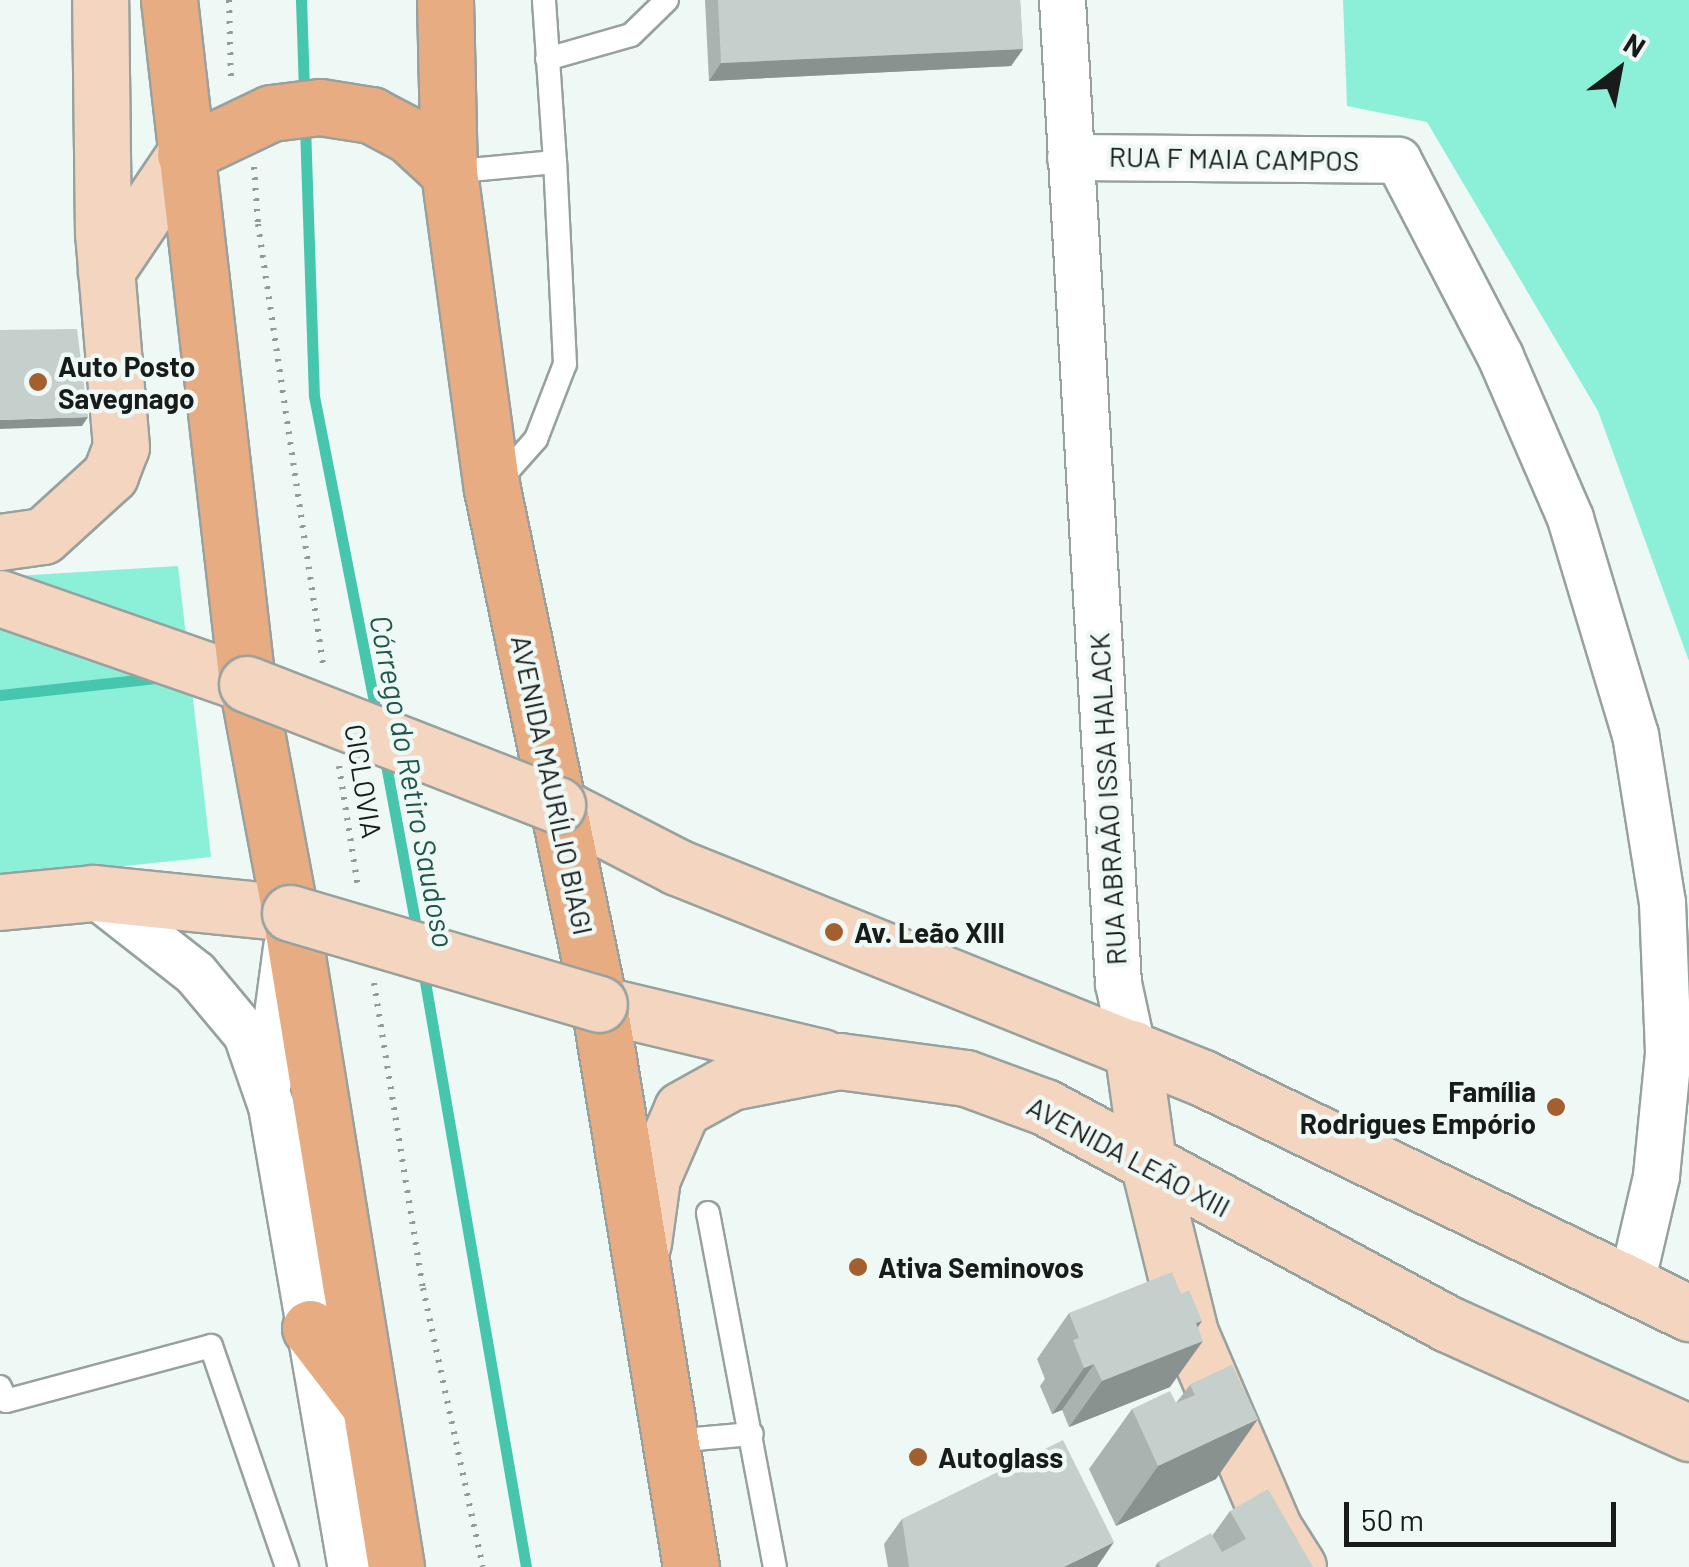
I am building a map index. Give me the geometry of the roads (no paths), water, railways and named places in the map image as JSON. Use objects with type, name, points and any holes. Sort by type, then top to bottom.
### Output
[{"type":"main road","points":[[0,542],[42,536],[110,475],[121,447],[106,270],[100,0]]},
{"type":"main road","points":[[169,0],[247,684],[290,912],[396,1567]]},
{"type":"main road","name":"AVENIDA MAURÍLIO BIAGI","points":[[445,0],[449,172],[492,489],[598,1004],[674,1441],[691,1567]]},
{"type":"main road","points":[[106,270],[185,154],[257,119],[320,107],[370,114],[409,134],[449,172]]},
{"type":"main road","points":[[0,598],[247,684],[557,805],[678,866],[1203,1078],[1630,1288],[1689,1313]]},
{"type":"main road","points":[[0,902],[93,893],[290,912],[598,1004],[840,1061]]},
{"type":"main road","name":"RUA ABRAÃO ISSA HALACK","points":[[1132,1048],[1148,1162],[1190,1333],[1274,1528],[1298,1567]]},
{"type":"main road","name":"AVENIDA LEÃO XIII","points":[[642,1251],[652,1178],[682,1109],[731,1082],[840,1061],[966,1078],[1045,1107],[1448,1324],[1689,1432]]},
{"type":"main road","points":[[310,1328],[368,1403]]},
{"type":"street","name":"RUA ABRAÃO ISSA HALACK","points":[[1062,0],[1118,983],[1132,1048]]},
{"type":"street","name":"RUA F MAIA CAMPOS","points":[[1070,156],[1398,160],[1500,356],[1570,518],[1635,734],[1662,902],[1668,1053],[1656,1176],[1630,1288]]},
{"type":"street","points":[[93,893],[194,973],[246,1034],[266,1094],[351,1567]]},
{"type":"street","points":[[266,1094],[290,912]]},
{"type":"lane","points":[[492,489],[536,439],[564,364],[544,0]]},
{"type":"lane","points":[[546,58],[631,36],[667,0]]},
{"type":"lane","points":[[449,172],[555,162]]},
{"type":"lane","points":[[708,1213],[774,1567]]},
{"type":"lane","points":[[0,1388],[6,1401],[211,1346],[287,1567]]},
{"type":"lane","points":[[674,1441],[752,1434]]},
{"type":"waterway","name":"Córrego do Retiro Saudoso","points":[[301,0],[304,92]]},
{"type":"waterway","name":"Córrego do Retiro Saudoso","points":[[305,126],[314,396],[377,716]]},
{"type":"waterway","points":[[0,695],[165,677]]},
{"type":"waterway","name":"Córrego do Retiro Saudoso","points":[[384,754],[417,932]]},
{"type":"waterway","name":"Córrego do Retiro Saudoso","points":[[423,970],[526,1567]]},
{"type":"place","name":"Auto Posto Savegnago","points":[[38,382]]},
{"type":"place","name":"Av. Leão XIII","points":[[834,932]]},
{"type":"place","name":"Família Rodrigues Empório","points":[[1556,1107]]},
{"type":"place","name":"Ativa Seminovos","points":[[858,1267]]},
{"type":"place","name":"Autoglass","points":[[918,1457]]}]
